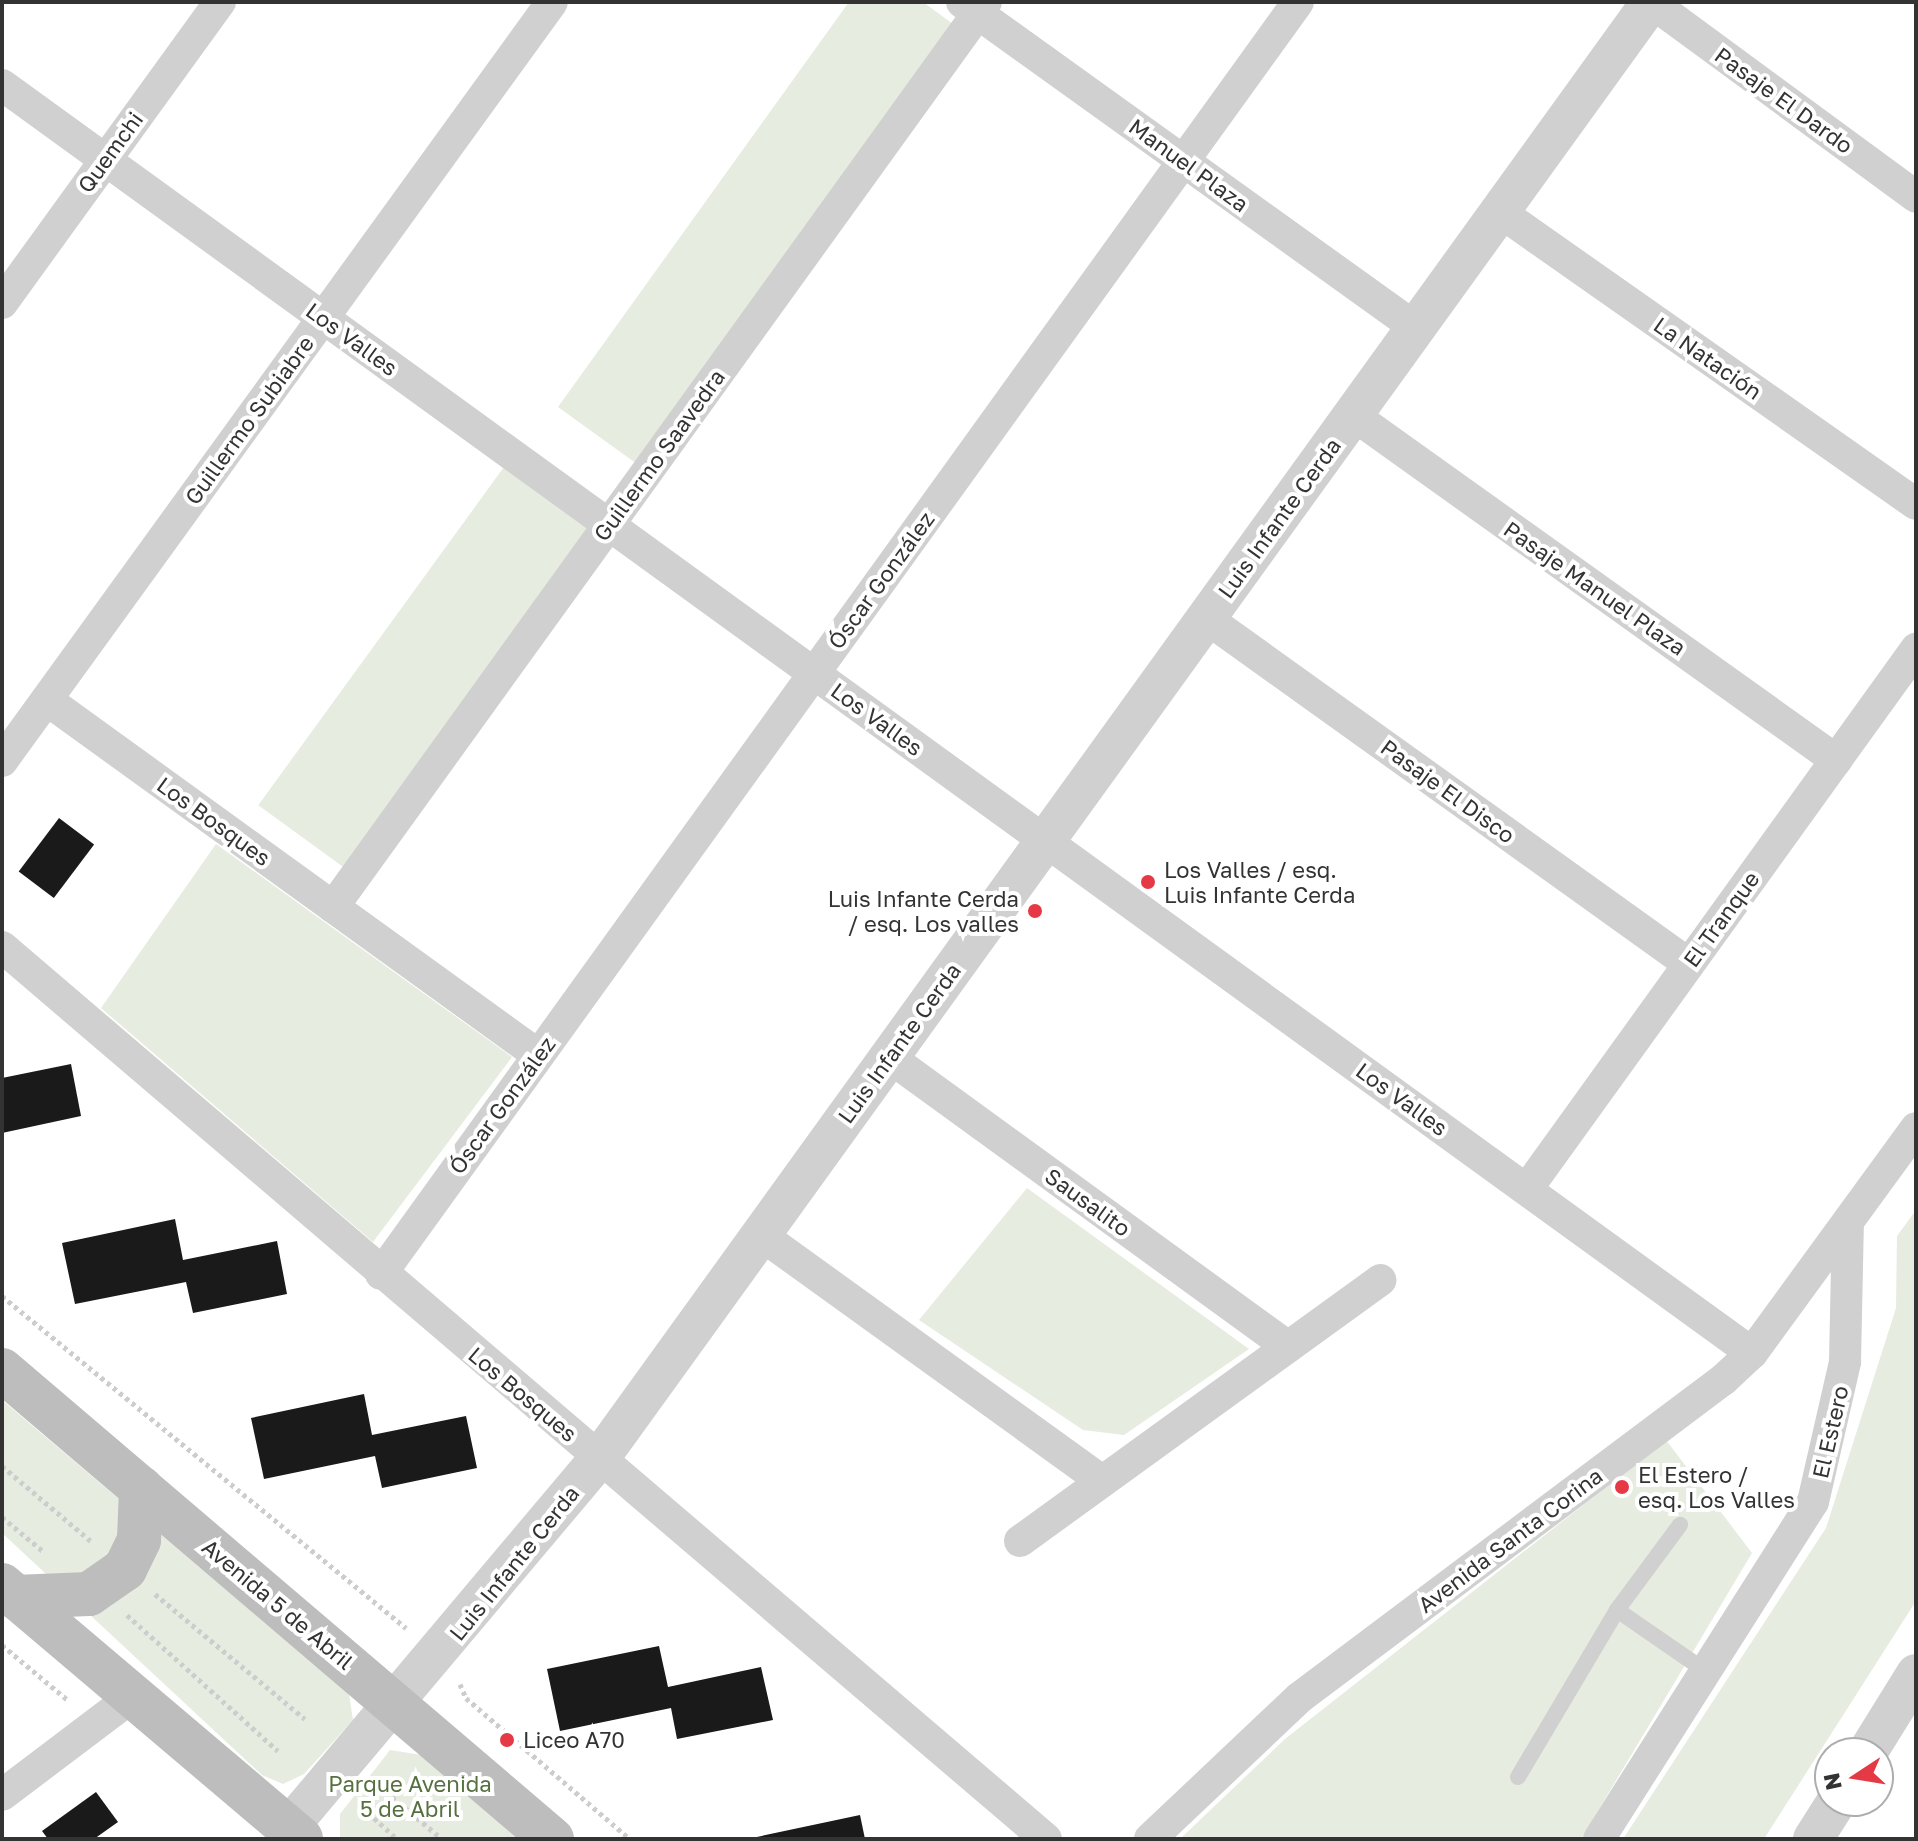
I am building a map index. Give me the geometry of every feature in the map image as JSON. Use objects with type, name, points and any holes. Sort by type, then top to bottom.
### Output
[{"type":"main road","name":"Avenida 5 de Abril","points":[[2,1370],[398,1704],[552,1839]]},
{"type":"main road","points":[[9,1591],[89,1594],[125,1569],[139,1540],[141,1488]]},
{"type":"main road","points":[[9,1591],[295,1834]]},
{"type":"street","name":"Quemchi","points":[[2,303],[220,2]]},
{"type":"street","name":"Guillermo Subiabre","points":[[2,761],[552,2]]},
{"type":"street","name":"Óscar González","points":[[381,1274],[1298,2]]},
{"type":"street","name":"Pasaje El Dardo","points":[[1651,2],[1916,197]]},
{"type":"street","name":"Luis Infante Cerda","points":[[295,1834],[599,1459],[1651,2]]},
{"type":"street","name":"Manuel Plaza","points":[[975,6],[1183,161],[1416,328]]},
{"type":"street","name":"Guillermo Saavedra","points":[[333,907],[609,525],[975,6]]},
{"type":"street","name":"Los Valles","points":[[2,85],[1752,1353]]},
{"type":"street","name":"La Natación","points":[[1500,212],[1916,504]]},
{"type":"street","name":"Pasaje Manuel Plaza","points":[[1353,415],[1836,760]]},
{"type":"street","name":"Pasaje El Disco","points":[[1206,618],[1689,964]]},
{"type":"street","name":"El Tranque","points":[[1527,1189],[1836,760],[1910,671]]},
{"type":"street","name":"Los Bosques","points":[[47,700],[538,1055]]},
{"type":"street","name":"Los Bosques","points":[[2,947],[381,1274],[1046,1839]]},
{"type":"street","name":"Sausalito","points":[[889,1057],[1288,1347]]},
{"type":"street","points":[[1848,1222],[1916,1128]]},
{"type":"street","name":"Avenida Santa Corina","points":[[1150,1839],[1299,1698],[1752,1353],[1848,1222]]},
{"type":"street","name":"El Estero","points":[[1599,1839],[1813,1502],[1845,1362],[1848,1222]]},
{"type":"street","points":[[761,1235],[1102,1481]]},
{"type":"street","points":[[1020,1541],[1380,1280]]},
{"type":"street","points":[[1878,1737],[1914,1682]]},
{"type":"street","points":[[2,1795],[134,1695]]},
{"type":"street","points":[[1813,1839],[1827,1817]]},
{"type":"lane","points":[[1518,1777],[1617,1610],[1680,1525]]},
{"type":"lane","points":[[1617,1610],[1707,1672]]},
{"type":"path","points":[[2,1296],[388,1619],[444,1649],[466,1698],[630,1839]]},
{"type":"path","points":[[2,1517],[57,1563]]},
{"type":"path","points":[[125,1569],[127,1616],[278,1751]]},
{"type":"path","points":[[392,1797],[442,1839]]},
{"type":"path","points":[[374,1818],[397,1839]]},
{"type":"green space","points":[[849,2],[923,2],[953,24],[637,464],[558,407]]},
{"type":"green space","points":[[504,467],[591,530],[346,869],[258,805]]},
{"type":"green space","points":[[216,844],[512,1057],[373,1242],[101,1008]]},
{"type":"green space","points":[[1027,1188],[1249,1349],[1124,1435],[1083,1430],[919,1320]]},
{"type":"green space","points":[[1916,1210],[1916,1601],[1829,1737],[1814,1737],[1814,1761],[1764,1839],[1623,1839],[1826,1528],[1896,1308],[1897,1236]]},
{"type":"green space","points":[[2,1400],[349,1694],[353,1720],[304,1774],[283,1784],[262,1775],[2,1533]]},
{"type":"green space","points":[[1666,1440],[1752,1553],[1581,1839],[1180,1839],[1285,1739]]},
{"type":"green space","name":"Parque Avenida 5 de Abril","points":[[390,1750],[428,1756],[524,1839],[340,1839],[340,1814]]},
{"type":"building","points":[[59,818],[94,844],[54,898],[19,872]]},
{"type":"building","points":[[71,1064],[81,1116],[2,1133],[2,1078]]},
{"type":"building","points":[[175,1219],[183,1260],[277,1241],[287,1294],[193,1313],[186,1282],[75,1304],[62,1243]]},
{"type":"building","points":[[364,1394],[372,1435],[466,1416],[477,1468],[382,1488],[375,1456],[264,1479],[251,1418]]},
{"type":"building","points":[[659,1646],[668,1687],[761,1667],[773,1720],[677,1739],[671,1708],[560,1731],[547,1669]]},
{"type":"building","points":[[96,1792],[118,1822],[94,1839],[48,1839],[42,1831]]},
{"type":"building","points":[[860,1815],[865,1839],[752,1839],[752,1838]]},
{"type":"place","name":"Los Valles / esq. Luis Infante Cerda","points":[[1148,882]]},
{"type":"place","name":"Luis Infante Cerda / esq. Los valles","points":[[1035,911]]},
{"type":"place","name":"El Estero / esq. Los Valles","points":[[1622,1487]]},
{"type":"place","name":"Liceo A70","points":[[507,1740]]}]
